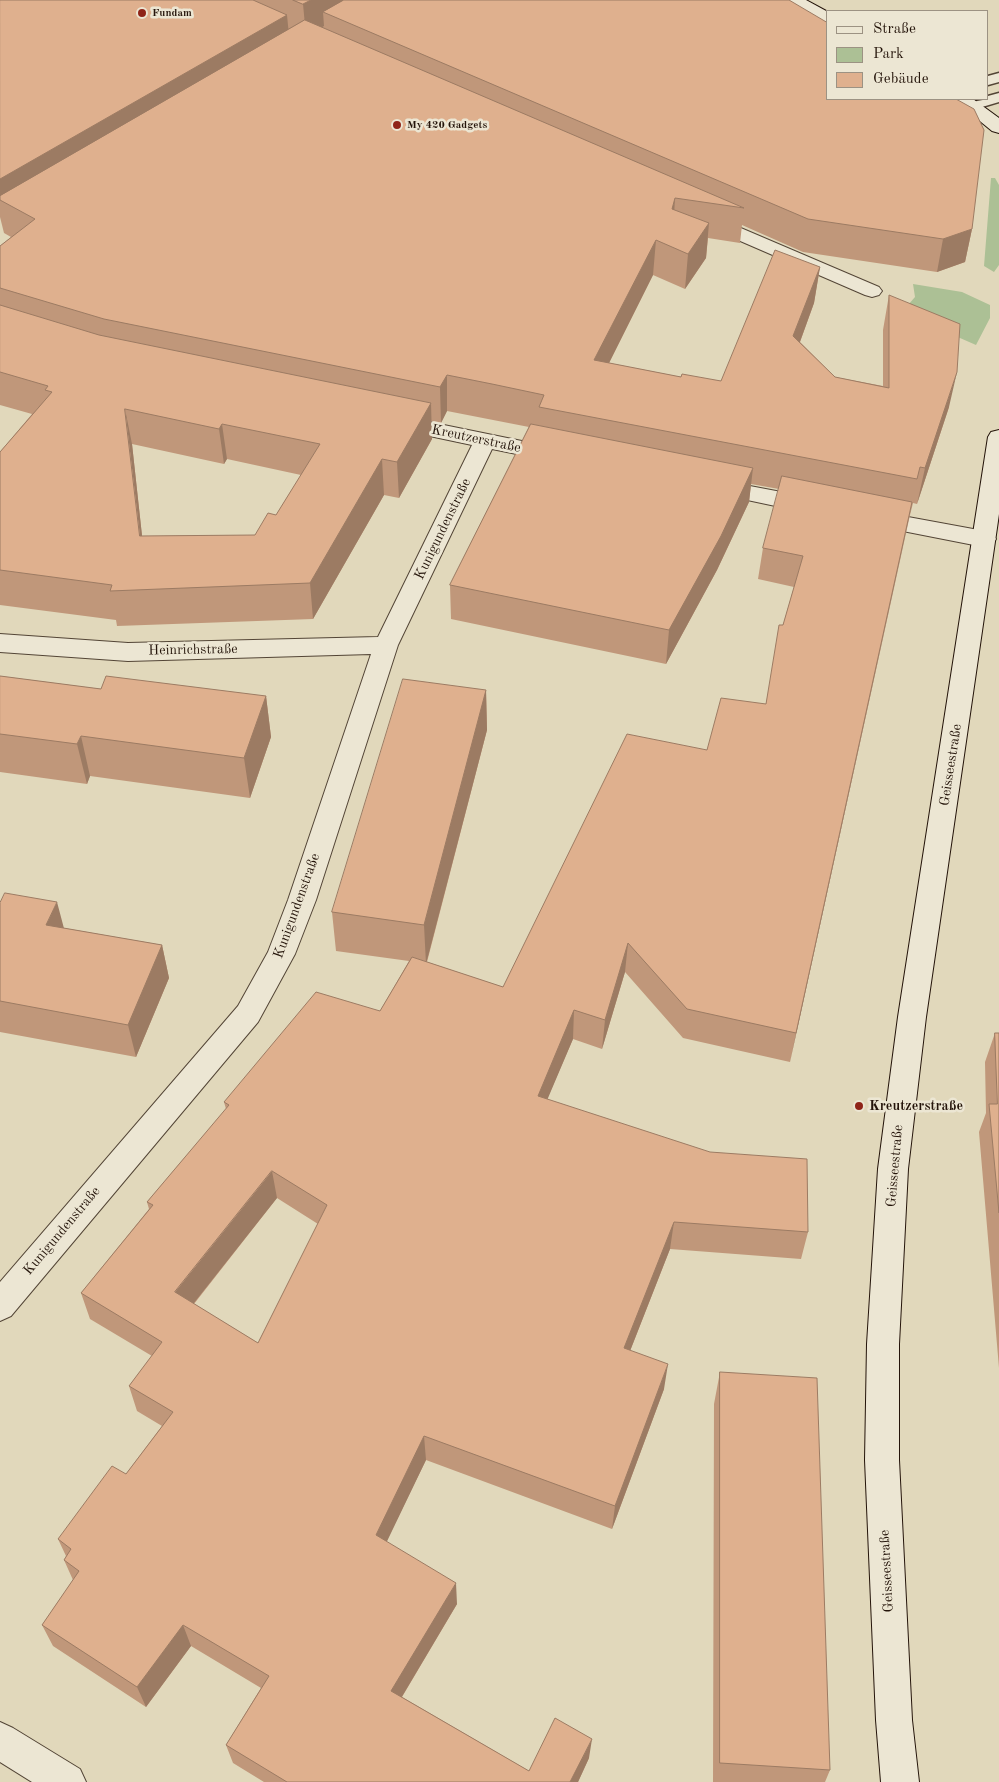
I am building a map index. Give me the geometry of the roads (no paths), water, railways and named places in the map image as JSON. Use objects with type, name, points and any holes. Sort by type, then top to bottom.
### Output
[{"type":"street","points":[[794,0],[826,19]]},
{"type":"street","points":[[967,102],[999,127]]},
{"type":"street","points":[[694,214],[872,291]]},
{"type":"street","name":"Kreutzerstraße","points":[[378,419],[581,460]]},
{"type":"street","name":"Geisseestraße","points":[[900,1782],[894,1720],[882,1460],[883,1344],[893,1169],[912,1016],[999,438]]},
{"type":"street","name":"Kunigundenstraße","points":[[0,1306],[248,1014],[281,954],[298,909],[386,644],[485,441]]},
{"type":"street","points":[[696,483],[984,540]]},
{"type":"street","name":"Heinrichstraße","points":[[0,643],[128,652],[386,644]]},
{"type":"street","points":[[0,1741],[67,1782]]},
{"type":"lane","points":[[967,102],[980,100]]},
{"type":"place","name":"Fundam","points":[[142,13]]},
{"type":"place","name":"My 420 Gadgets","points":[[397,125]]},
{"type":"place","name":"Kreutzerstraße","points":[[859,1106]]}]
